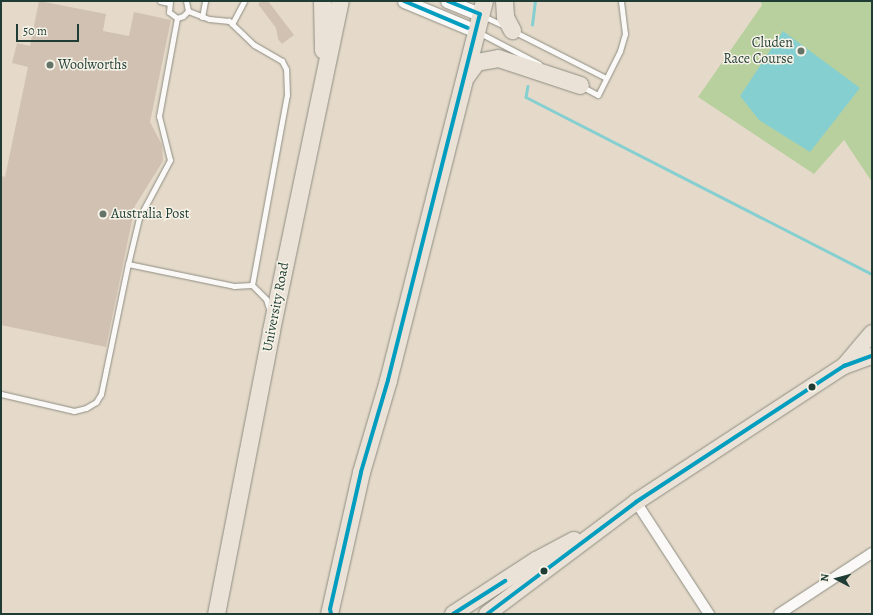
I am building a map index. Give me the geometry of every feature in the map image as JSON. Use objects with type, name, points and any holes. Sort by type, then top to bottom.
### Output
[{"type":"highway","points":[[322,1],[323,74]]},
{"type":"highway","name":"University Road","points":[[216,614],[271,330],[323,74],[340,1]]},
{"type":"highway","points":[[504,1],[505,17],[512,30]]},
{"type":"highway","points":[[330,612],[361,472],[388,380],[482,8]]},
{"type":"highway","points":[[465,77],[476,62],[498,58],[580,85]]},
{"type":"main road","points":[[844,366],[872,333]]},
{"type":"main road","points":[[487,614],[545,573],[600,527],[636,502],[844,366],[872,356]]},
{"type":"main road","points":[[453,614],[536,560],[600,527]]},
{"type":"street","points":[[404,1],[476,31]]},
{"type":"street","points":[[447,1],[482,8]]},
{"type":"street","points":[[636,502],[709,614]]},
{"type":"street","points":[[779,614],[872,553]]},
{"type":"lane","points":[[160,1],[170,2],[169,12],[177,18]]},
{"type":"lane","points":[[186,1],[188,11]]},
{"type":"lane","points":[[202,17],[204,1]]},
{"type":"lane","points":[[232,24],[244,1]]},
{"type":"lane","points":[[476,31],[598,95],[620,51],[625,34],[621,1]]},
{"type":"lane","points":[[482,8],[512,30],[606,78]]},
{"type":"lane","points":[[177,18],[183,16],[188,11]]},
{"type":"lane","points":[[188,11],[202,17],[232,24],[254,45],[282,62],[288,80],[252,285]]},
{"type":"lane","points":[[1,394],[74,411],[86,408],[96,402],[101,394],[139,218],[170,160],[159,116],[177,18]]},
{"type":"lane","points":[[128,264],[234,286],[252,285],[266,299],[271,330]]},
{"type":"green space","name":"Cluden Race Course","points":[[760,1],[872,1],[872,182],[844,140],[814,174],[698,97],[762,5]]},
{"type":"water","points":[[783,31],[860,88],[810,152],[759,120],[740,96]]},
{"type":"building","points":[[39,1],[106,14],[103,31],[129,36],[134,12],[171,20],[150,122],[162,145],[163,161],[135,206],[106,347],[1,325],[1,176],[5,177],[28,67],[12,63],[17,43],[30,46]]},
{"type":"building","points":[[261,1],[268,1],[294,35],[282,44],[278,39],[276,28],[258,4]]},
{"type":"waterway","points":[[532,25],[535,1]]},
{"type":"waterway","points":[[528,86],[526,97],[872,274]]},
{"type":"transit line","points":[[404,1],[468,28]]},
{"type":"transit line","points":[[331,614],[330,609],[361,472],[388,380],[480,14],[447,1]]},
{"type":"transit line","points":[[487,614],[636,502],[844,366],[872,356]]},
{"type":"transit line","points":[[453,614],[505,581]]},
{"type":"place","name":"Cluden Race Course","points":[[801,51]]},
{"type":"place","name":"Woolworths","points":[[50,65]]},
{"type":"place","name":"Australia Post","points":[[103,214]]}]
